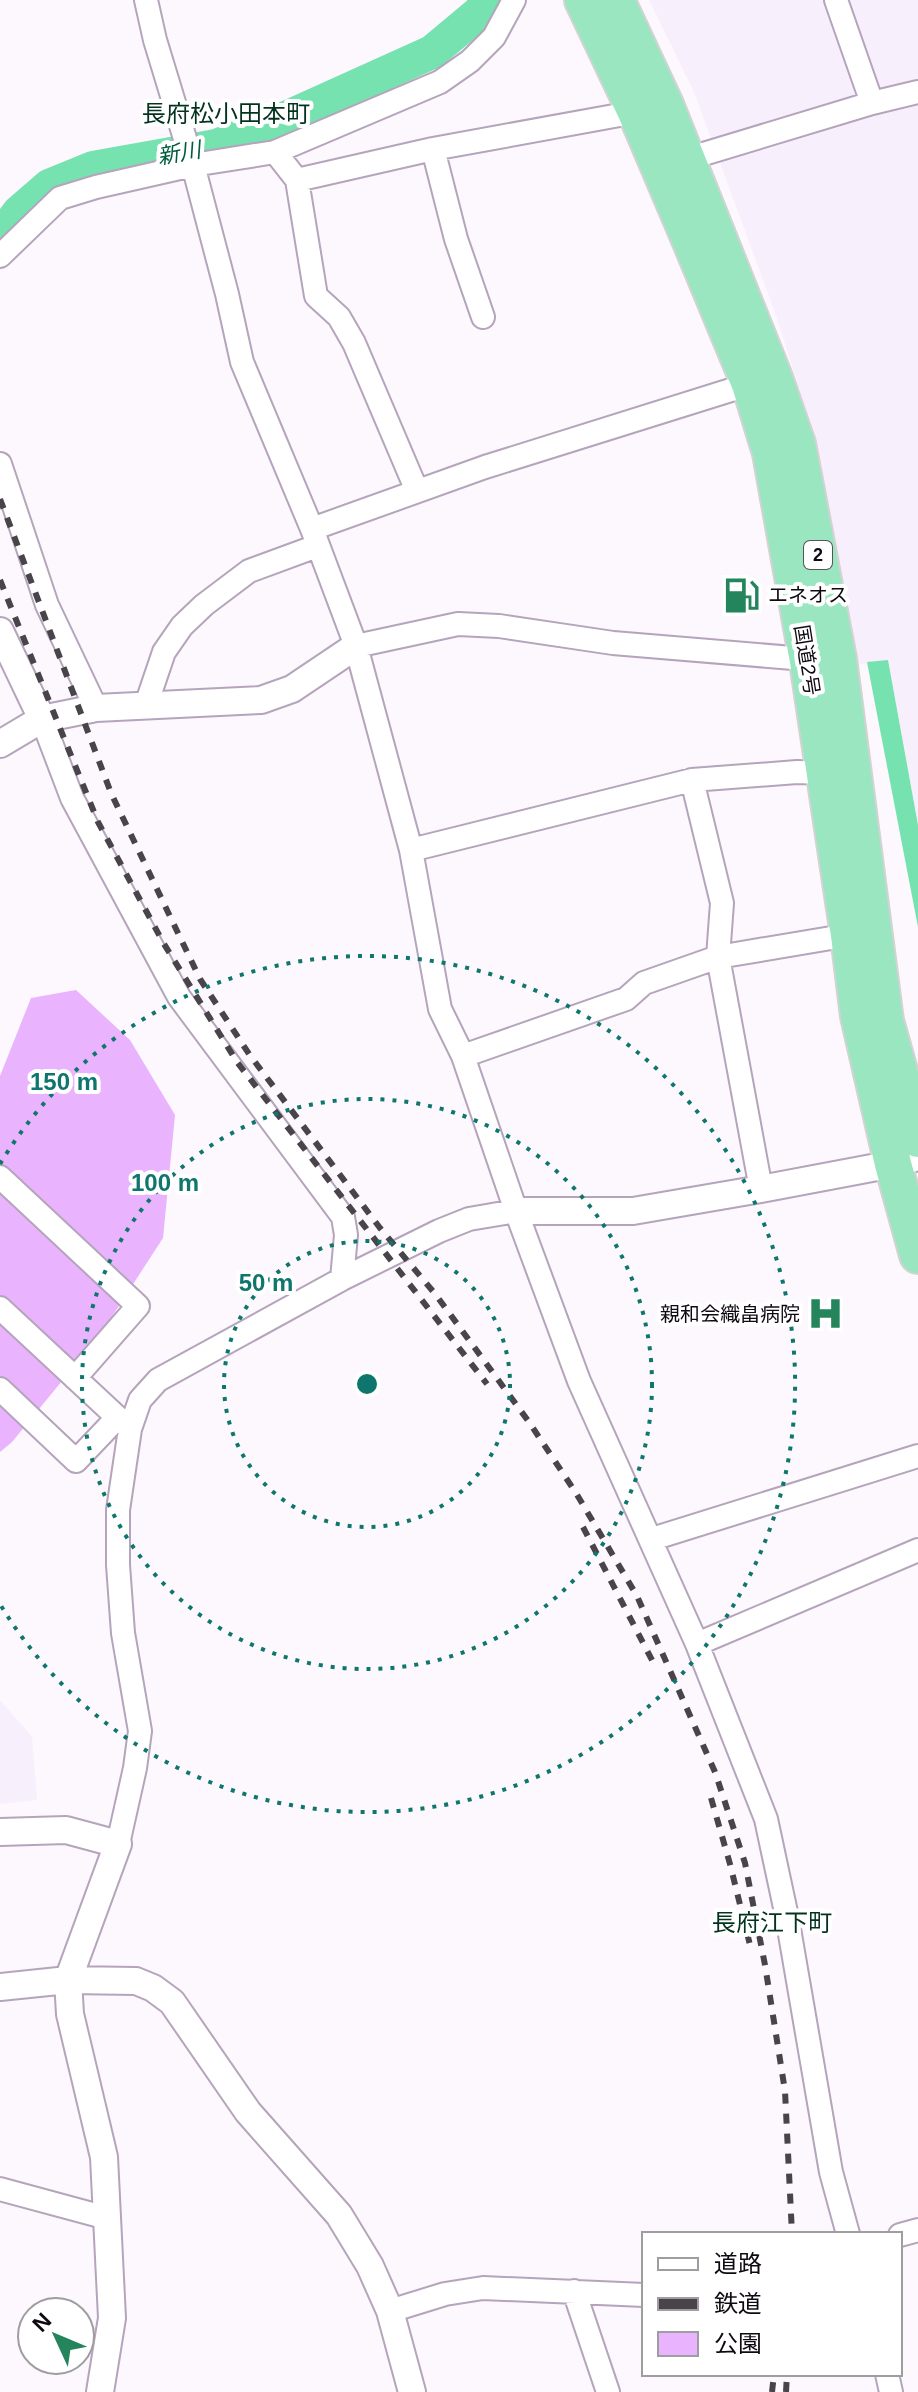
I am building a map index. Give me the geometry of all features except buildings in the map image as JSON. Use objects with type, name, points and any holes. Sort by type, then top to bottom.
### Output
[{"type":"highway","name":"国道2号","points":[[583,0],[636,112],[673,164],[774,378],[797,444],[823,660],[910,1153],[918,1255]]},
{"type":"highway","name":"国道2号","points":[[616,0],[665,105],[673,164],[771,453],[823,660],[825,773],[859,1016],[910,1153]]},
{"type":"street","points":[[146,0],[193,165],[242,362],[356,646],[411,850],[440,1009],[463,1056],[579,1381],[697,1644],[766,1819],[787,1917],[831,2172],[847,2232]]},
{"type":"street","points":[[0,256],[60,198],[193,165],[275,152],[440,82],[470,61],[494,37],[514,0]]},
{"type":"street","points":[[836,0],[872,103]]},
{"type":"street","points":[[673,164],[872,103],[918,92]]},
{"type":"street","points":[[297,180],[433,149],[636,112]]},
{"type":"street","points":[[433,149],[456,239],[483,317]]},
{"type":"street","points":[[275,152],[297,180],[316,296],[339,317],[354,343],[417,491]]},
{"type":"street","points":[[146,705],[164,652],[182,626],[249,571],[417,491],[498,462],[750,384]]},
{"type":"street","points":[[0,464],[47,605],[96,708]]},
{"type":"street","points":[[0,744],[42,719],[96,708],[261,700],[292,689],[356,646],[458,624],[499,626],[613,643],[823,660]]},
{"type":"street","points":[[0,631],[42,719],[72,798],[179,997],[343,1217],[346,1235],[342,1279]]},
{"type":"street","points":[[411,850],[692,780],[797,772],[825,773]]},
{"type":"street","points":[[692,780],[722,903],[718,957],[761,1189]]},
{"type":"street","points":[[463,1056],[626,999],[644,983],[718,957],[849,935]]},
{"type":"street","points":[[0,1389],[76,1461],[124,1423],[158,1380],[342,1279],[469,1219],[516,1211],[633,1211],[761,1189],[910,1153]]},
{"type":"street","points":[[0,1177],[138,1306],[75,1378]]},
{"type":"street","points":[[0,1308],[124,1423]]},
{"type":"street","points":[[100,2392],[112,2318],[104,2157],[70,2014],[68,1980],[118,1844],[140,1731],[123,1633],[118,1565],[124,1423]]},
{"type":"street","points":[[652,1539],[918,1456]]},
{"type":"street","points":[[697,1644],[918,1550]]},
{"type":"street","points":[[0,1832],[66,1830],[118,1844]]},
{"type":"street","points":[[0,1987],[68,1980],[136,1981],[153,1988],[172,2002],[248,2112],[339,2215],[370,2266],[390,2311],[412,2392]]},
{"type":"street","points":[[0,2189],[107,2218]]},
{"type":"street","points":[[390,2311],[445,2294],[483,2288],[642,2295]]},
{"type":"street","points":[[574,2291],[608,2392]]},
{"type":"shaded area","points":[[649,0],[918,0],[918,825],[888,661],[855,665],[813,434],[777,318],[694,92]]},
{"type":"shaded area","points":[[888,660],[918,825],[918,927],[867,662]]},
{"type":"shaded area","points":[[0,1700],[32,1737],[37,1800],[0,1804]]},
{"type":"green space","points":[[76,990],[130,1040],[175,1115],[163,1238],[102,1332],[12,1442],[0,1452],[0,1076],[31,998]]},
{"type":"waterway","name":"新川","points":[[0,237],[19,212],[49,186],[93,168],[216,146],[277,122],[432,52],[480,12],[487,0]]},
{"type":"railway","points":[[0,499],[111,793],[200,979],[249,1054],[380,1228],[436,1295],[529,1422],[576,1493],[637,1596],[715,1772],[745,1863],[785,2091],[792,2232]]},
{"type":"railway","points":[[0,580],[98,822],[164,944],[237,1062],[487,1384]]},
{"type":"railway","points":[[583,1527],[653,1662]]},
{"type":"railway","points":[[711,1798],[750,1945]]},
{"type":"railway","points":[[772,2392],[774,2376]]},
{"type":"railway","points":[[786,2392],[787,2376]]},
{"type":"place","name":"エネオス","points":[[742,595]]},
{"type":"place","name":"親和会織畠病院","points":[[826,1314]]},
{"type":"district","name":"長府松小田本町","points":[[226,113]]},
{"type":"district","name":"長府江下町","points":[[772,1922]]}]
